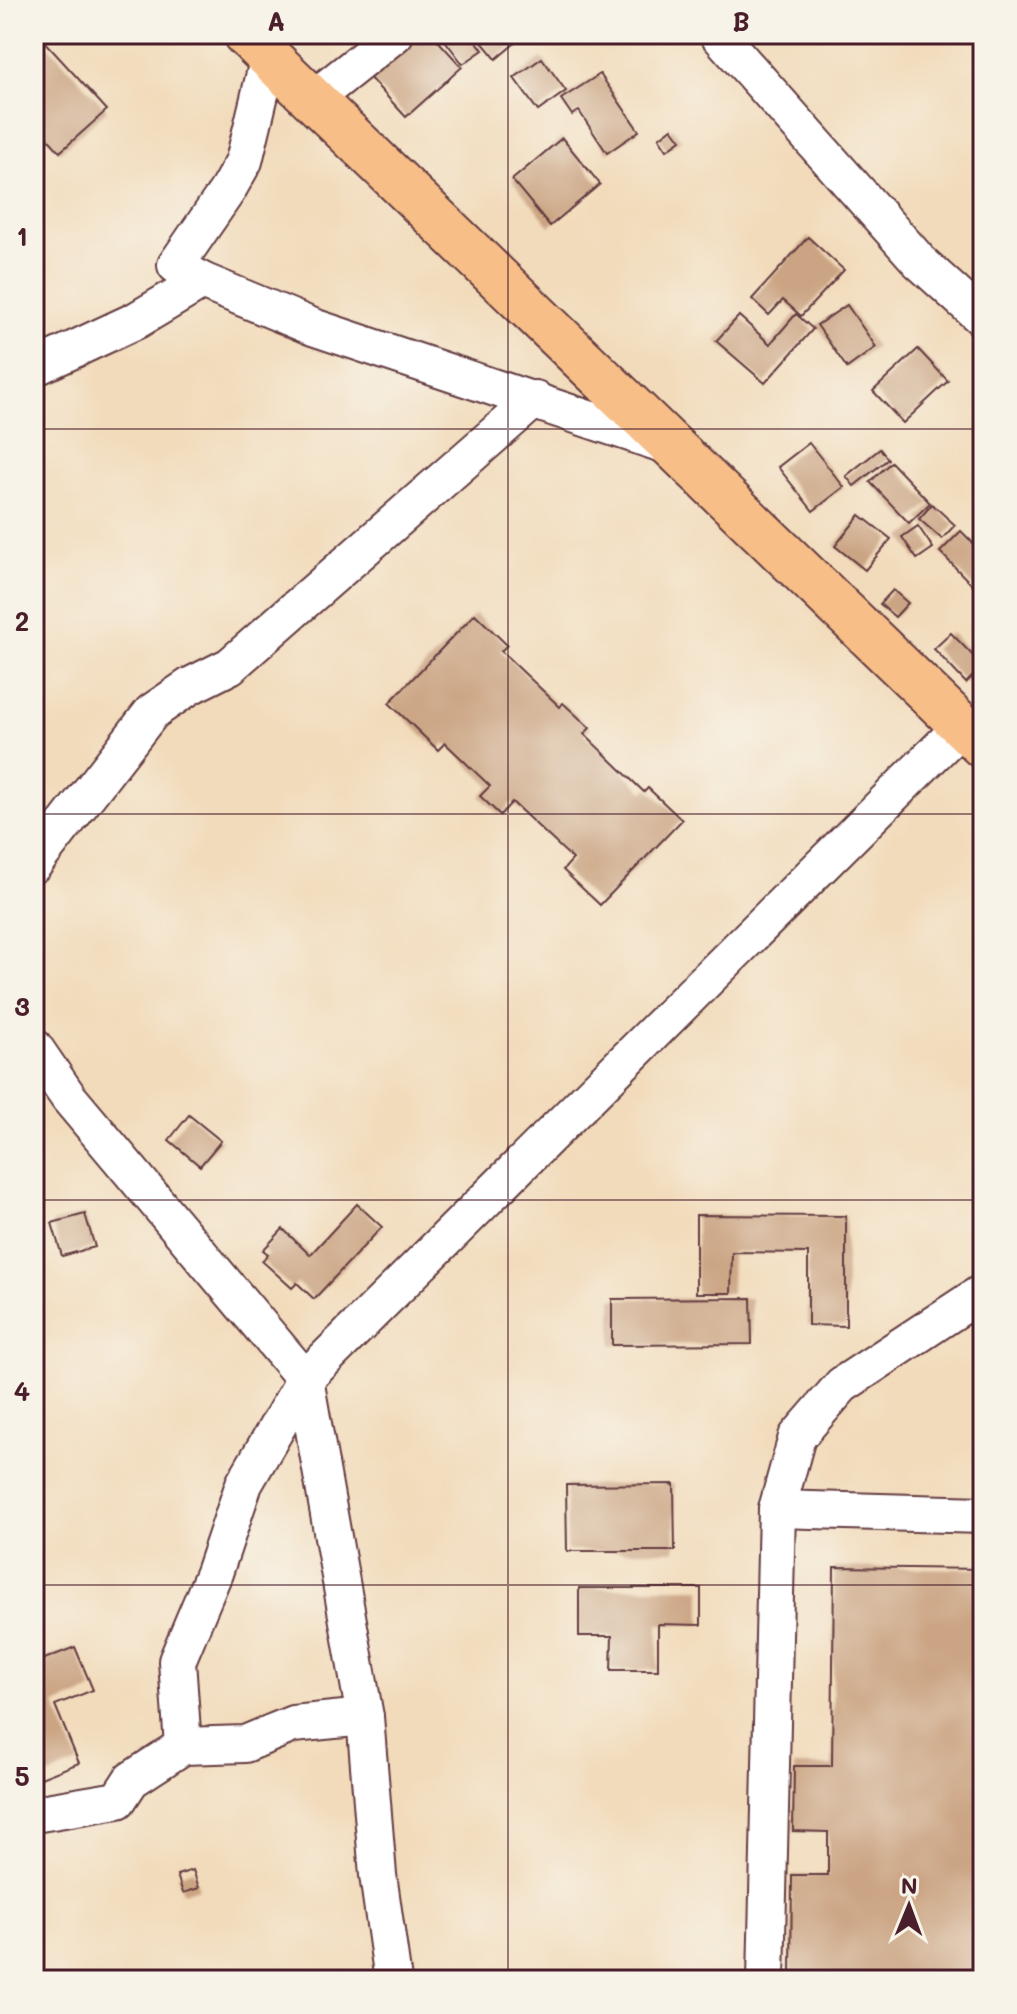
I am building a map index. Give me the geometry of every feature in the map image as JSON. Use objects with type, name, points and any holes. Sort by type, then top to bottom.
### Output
[{"type":"main road","points":[[257,45],[972,736]]},
{"type":"street","points":[[312,100],[395,34]]},
{"type":"street","points":[[718,34],[920,262],[982,317]]},
{"type":"street","points":[[257,45],[244,161],[176,265],[202,281],[313,327],[670,446]]},
{"type":"street","points":[[34,368],[137,320],[202,281]]},
{"type":"street","points":[[34,864],[152,712],[190,686],[230,666],[535,399]]},
{"type":"street","points":[[183,1746],[177,1661],[214,1573],[244,1484],[305,1379],[972,736]]},
{"type":"street","points":[[34,1047],[69,1098],[305,1379],[365,1717],[378,1875],[393,1980]]},
{"type":"street","points":[[766,1980],[777,1509],[797,1437],[842,1385],[983,1292]]},
{"type":"street","points":[[777,1509],[983,1515]]},
{"type":"street","points":[[34,1814],[118,1800],[131,1780],[183,1746],[245,1744],[293,1724],[365,1717]]},
{"type":"building","points":[[414,34],[432,34],[462,67],[406,117],[368,76]]},
{"type":"building","points":[[440,34],[471,34],[483,50],[463,64]]},
{"type":"building","points":[[526,34],[496,59],[477,36]]},
{"type":"building","points":[[41,38],[107,110],[60,152],[34,123],[34,44]]},
{"type":"building","points":[[542,58],[566,91],[538,111],[514,78]]},
{"type":"building","points":[[600,74],[639,131],[607,153],[579,111],[572,115],[561,99]]},
{"type":"building","points":[[672,128],[681,140],[667,150],[659,138]]},
{"type":"building","points":[[562,138],[600,184],[550,226],[512,180]]},
{"type":"building","points":[[808,237],[844,270],[801,316],[783,300],[769,315],[752,299]]},
{"type":"building","points":[[847,305],[876,347],[847,368],[817,325]]},
{"type":"building","points":[[796,314],[813,329],[765,383],[716,341],[739,316],[770,344]]},
{"type":"building","points":[[918,349],[948,381],[903,423],[873,391]]},
{"type":"building","points":[[809,443],[844,487],[813,511],[778,467]]},
{"type":"building","points":[[880,449],[888,459],[854,486],[846,476]]},
{"type":"building","points":[[891,462],[930,503],[909,523],[870,482]]},
{"type":"building","points":[[932,504],[955,525],[942,539],[919,519]]},
{"type":"building","points":[[860,515],[891,539],[865,570],[835,546]]},
{"type":"building","points":[[918,526],[933,548],[917,559],[902,537]]},
{"type":"building","points":[[961,531],[983,553],[983,596],[940,552]]},
{"type":"building","points":[[893,590],[908,603],[895,617],[880,604]]},
{"type":"building","points":[[475,614],[507,645],[501,651],[560,707],[563,703],[590,728],[584,734],[644,792],[648,788],[682,820],[600,905],[563,870],[573,859],[512,802],[500,815],[480,796],[490,786],[445,743],[438,750],[389,703]]},
{"type":"building","points":[[951,633],[983,666],[966,683],[934,649]]},
{"type":"building","points":[[189,1115],[221,1141],[200,1166],[169,1140]]},
{"type":"building","points":[[357,1204],[382,1227],[314,1299],[297,1283],[292,1288],[262,1261],[268,1254],[263,1250],[283,1229],[310,1255]]},
{"type":"building","points":[[85,1214],[95,1247],[62,1256],[52,1223]]},
{"type":"building","points":[[696,1215],[846,1216],[846,1326],[808,1325],[808,1253],[732,1252],[731,1293],[696,1293]]},
{"type":"building","points":[[751,1298],[752,1344],[612,1345],[612,1299]]},
{"type":"building","points":[[674,1484],[675,1551],[567,1551],[566,1485]]},
{"type":"building","points":[[834,1567],[983,1569],[983,1980],[827,1980],[827,1976],[791,1975],[792,1875],[828,1875],[828,1832],[793,1831],[794,1766],[832,1766]]},
{"type":"building","points":[[579,1588],[701,1588],[701,1625],[658,1624],[658,1670],[611,1670],[612,1636],[579,1636]]},
{"type":"building","points":[[75,1647],[93,1690],[55,1705],[79,1763],[41,1778],[34,1761],[34,1663]]},
{"type":"building","points":[[193,1870],[199,1888],[183,1893],[177,1875]]}]
